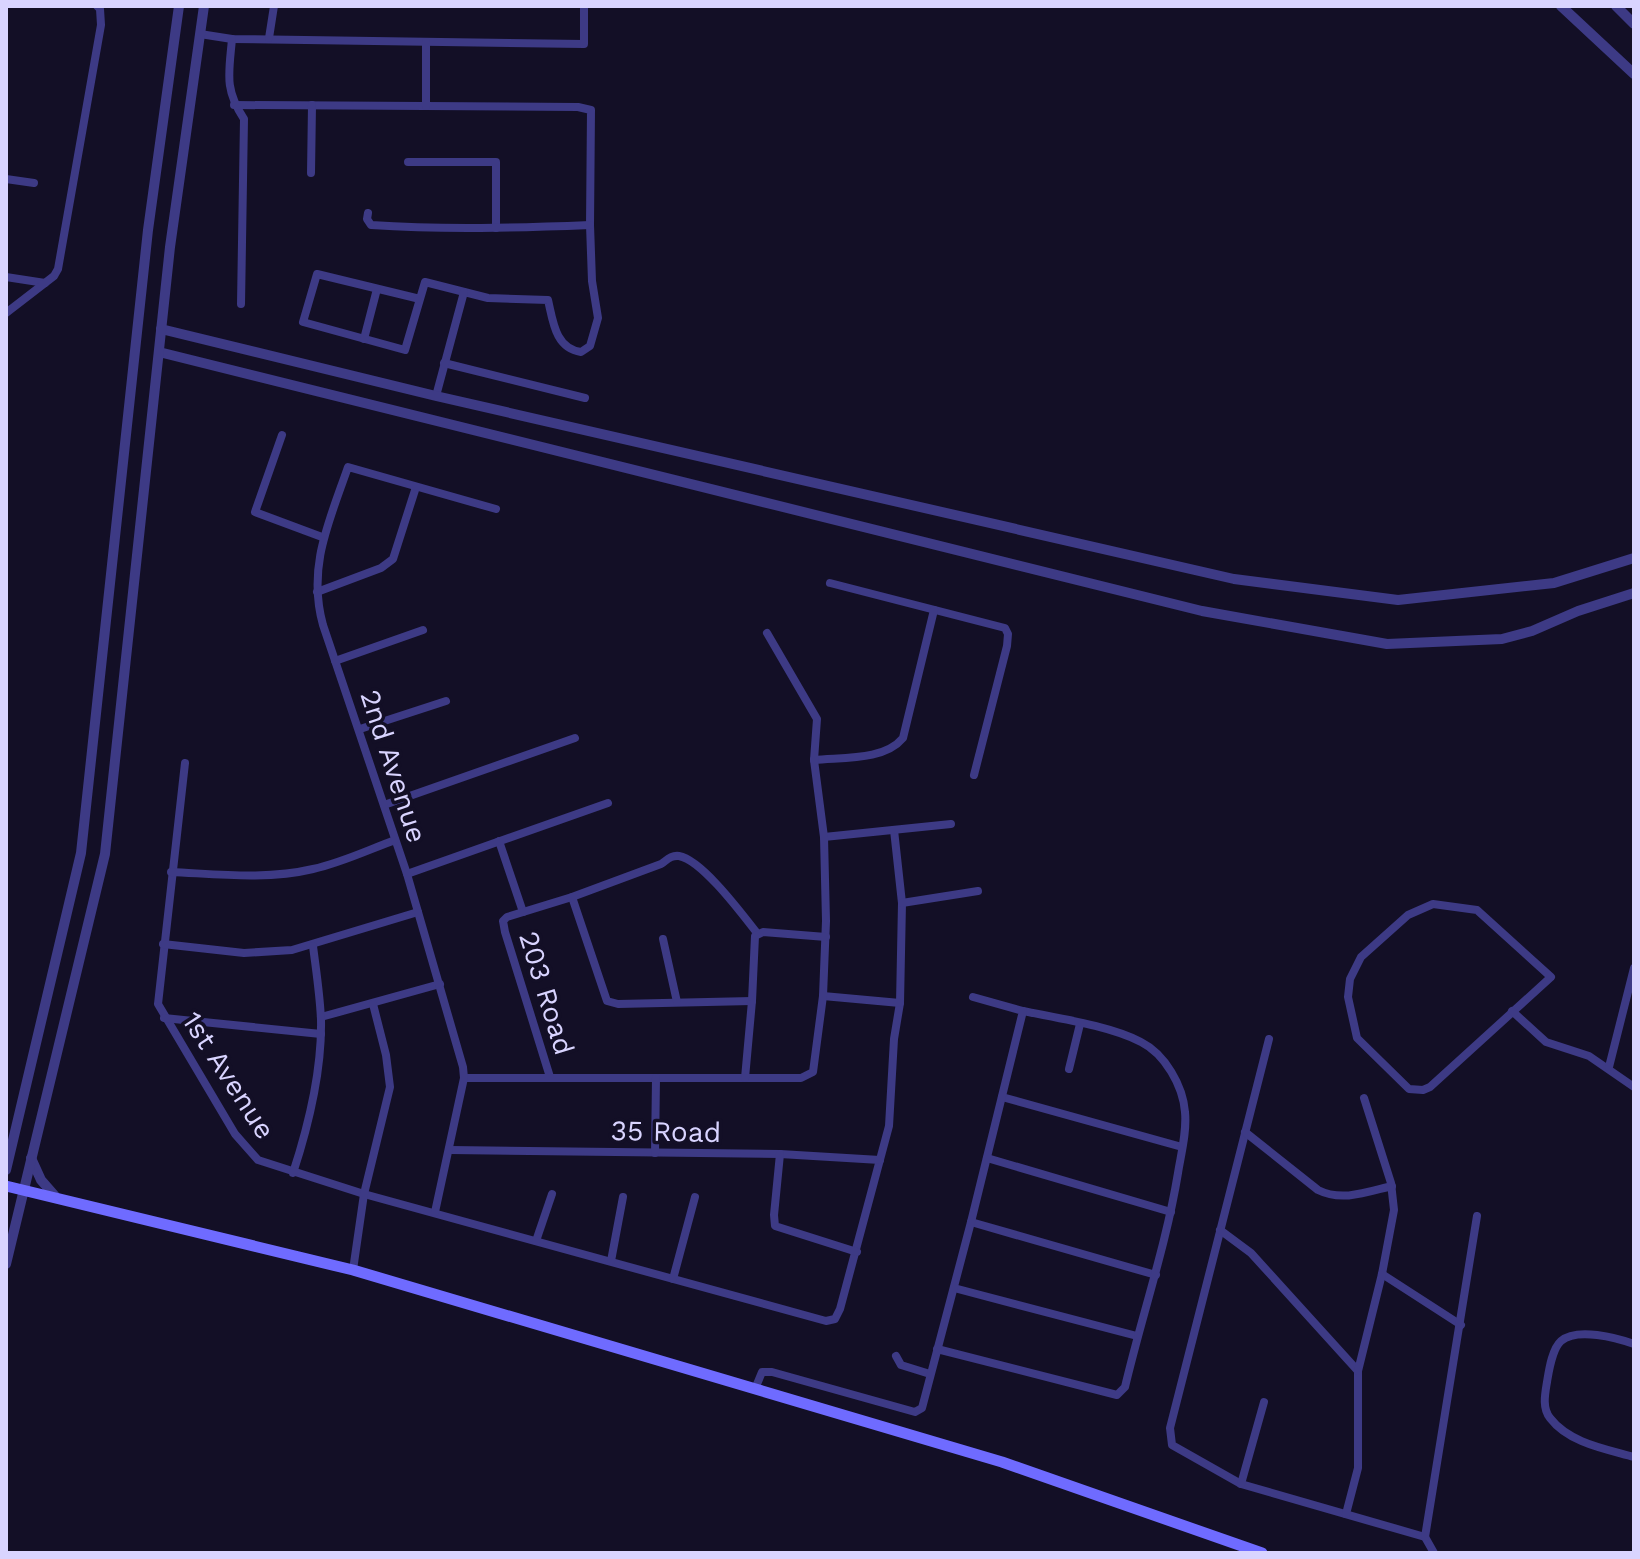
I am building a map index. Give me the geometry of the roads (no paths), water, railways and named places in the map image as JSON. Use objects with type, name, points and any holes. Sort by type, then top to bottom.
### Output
[{"type":"main road","points":[[6,1186],[353,1270],[1002,1462],[1262,1553]]},
{"type":"street","points":[[6,313],[56,274],[58,269],[101,25],[97,6]]},
{"type":"street","points":[[6,1170],[81,853],[148,230],[179,6]]},
{"type":"street","points":[[6,1264],[105,854],[161,329],[204,6]]},
{"type":"street","points":[[269,38],[274,6]]},
{"type":"street","points":[[200,34],[232,39],[584,44],[584,6]]},
{"type":"street","points":[[1561,6],[1634,74]]},
{"type":"street","points":[[1616,6],[1634,24]]},
{"type":"street","points":[[232,39],[228,85],[234,105],[244,119],[241,304]]},
{"type":"street","points":[[426,42],[426,106]]},
{"type":"street","points":[[234,105],[578,107],[591,110],[590,225],[592,281],[598,318],[590,346],[581,352],[574,351],[555,335],[548,300],[488,298],[425,282],[420,299],[405,350],[303,322],[317,274],[420,299]]},
{"type":"street","points":[[311,173],[312,105]]},
{"type":"street","points":[[408,162],[496,162],[496,228]]},
{"type":"street","points":[[6,179],[34,183]]},
{"type":"street","points":[[368,213],[367,219],[371,225],[496,228],[590,225]]},
{"type":"street","points":[[6,277],[45,283]]},
{"type":"street","points":[[364,339],[377,289]]},
{"type":"street","points":[[436,396],[464,292]]},
{"type":"street","points":[[161,329],[436,396],[1234,579],[1398,600],[1554,583],[1634,558]]},
{"type":"street","points":[[159,352],[1202,611],[1387,644],[1502,639],[1634,593]]},
{"type":"street","points":[[444,363],[585,398]]},
{"type":"street","points":[[282,435],[255,512],[322,537]]},
{"type":"street","name":"2nd Avenue","points":[[416,487],[348,467],[322,537],[317,592],[320,617],[407,874],[464,1078],[435,1212]]},
{"type":"street","points":[[317,592],[381,568],[393,559],[416,487],[496,509]]},
{"type":"street","points":[[830,583],[1005,628],[1008,634],[974,775]]},
{"type":"street","points":[[814,760],[884,752],[903,738],[934,610]]},
{"type":"street","points":[[335,661],[423,630]]},
{"type":"street","points":[[464,1078],[801,1078],[813,1072],[823,996],[826,937],[824,837],[814,760],[817,719],[767,633]]},
{"type":"street","points":[[360,729],[446,701]]},
{"type":"street","points":[[384,805],[575,738]]},
{"type":"street","name":"1st Avenue","points":[[185,763],[158,1004],[235,1134],[258,1160],[364,1194],[831,1321],[838,1315],[857,1252]]},
{"type":"street","points":[[407,874],[608,803]]},
{"type":"street","points":[[824,837],[951,824]]},
{"type":"street","points":[[780,1154],[775,1226],[857,1252],[889,1126],[894,1039],[900,1003],[902,903],[894,830]]},
{"type":"street","points":[[171,872],[236,875],[294,872],[313,869],[395,840]]},
{"type":"street","points":[[499,841],[523,912],[572,897],[679,856],[690,861],[713,882],[757,933],[826,937]]},
{"type":"street","points":[[902,903],[978,891]]},
{"type":"street","points":[[572,897],[607,1001],[618,1004],[752,1001]]},
{"type":"street","points":[[1433,904],[1477,910],[1551,977],[1512,1011],[1430,1087],[1409,1089],[1357,1038],[1348,997],[1350,979],[1361,957],[1408,915],[1433,904]]},
{"type":"street","points":[[163,944],[244,953],[292,950],[418,912]]},
{"type":"street","name":"203 Road","points":[[523,912],[503,921],[550,1077]]},
{"type":"street","points":[[745,1078],[757,933]]},
{"type":"street","points":[[663,939],[677,1002]]},
{"type":"street","points":[[293,1173],[316,1086],[321,1034],[313,946]]},
{"type":"street","points":[[1609,1067],[1634,968]]},
{"type":"street","points":[[321,1017],[440,984]]},
{"type":"street","points":[[823,996],[900,1003]]},
{"type":"street","points":[[937,1349],[1117,1395],[1125,1387],[1156,1275],[1182,1147],[1185,1113],[1182,1097],[1166,1064],[1143,1042],[973,997]]},
{"type":"street","points":[[353,1270],[364,1194],[390,1087],[386,1055],[373,1004]]},
{"type":"street","points":[[755,1389],[762,1372],[772,1372],[915,1412],[922,1408],[1023,1011]]},
{"type":"street","points":[[1512,1011],[1546,1042],[1589,1056],[1634,1087]]},
{"type":"street","points":[[164,1018],[321,1034]]},
{"type":"street","points":[[1069,1069],[1080,1024]]},
{"type":"street","points":[[1269,1039],[1170,1436],[1172,1445],[1241,1484],[1425,1537]]},
{"type":"street","points":[[655,1153],[656,1078]]},
{"type":"street","points":[[1002,1097],[1182,1147]]},
{"type":"street","points":[[1346,1514],[1358,1468],[1358,1371],[1394,1210],[1392,1186],[1364,1098]]},
{"type":"street","points":[[1245,1132],[1318,1190],[1330,1196],[1343,1197],[1392,1186]]},
{"type":"street","name":"35 Road","points":[[450,1150],[780,1154],[880,1160]]},
{"type":"street","points":[[31,1158],[41,1180],[55,1196]]},
{"type":"street","points":[[987,1158],[1171,1212]]},
{"type":"street","points":[[536,1241],[552,1194]]},
{"type":"street","points":[[611,1261],[623,1197]]},
{"type":"street","points":[[673,1279],[695,1197]]},
{"type":"street","points":[[1434,1553],[1425,1537],[1477,1216]]},
{"type":"street","points":[[971,1222],[1156,1275]]},
{"type":"street","points":[[1220,1230],[1251,1253],[1358,1371]]},
{"type":"street","points":[[1382,1274],[1461,1325]]},
{"type":"street","points":[[954,1288],[1137,1336]]},
{"type":"street","points":[[1634,1344],[1590,1335],[1561,1340],[1555,1349],[1547,1378],[1544,1403],[1547,1416],[1561,1430],[1585,1442],[1634,1457]]},
{"type":"street","points":[[896,1356],[901,1365],[930,1374]]},
{"type":"street","points":[[1241,1484],[1264,1402]]}]
